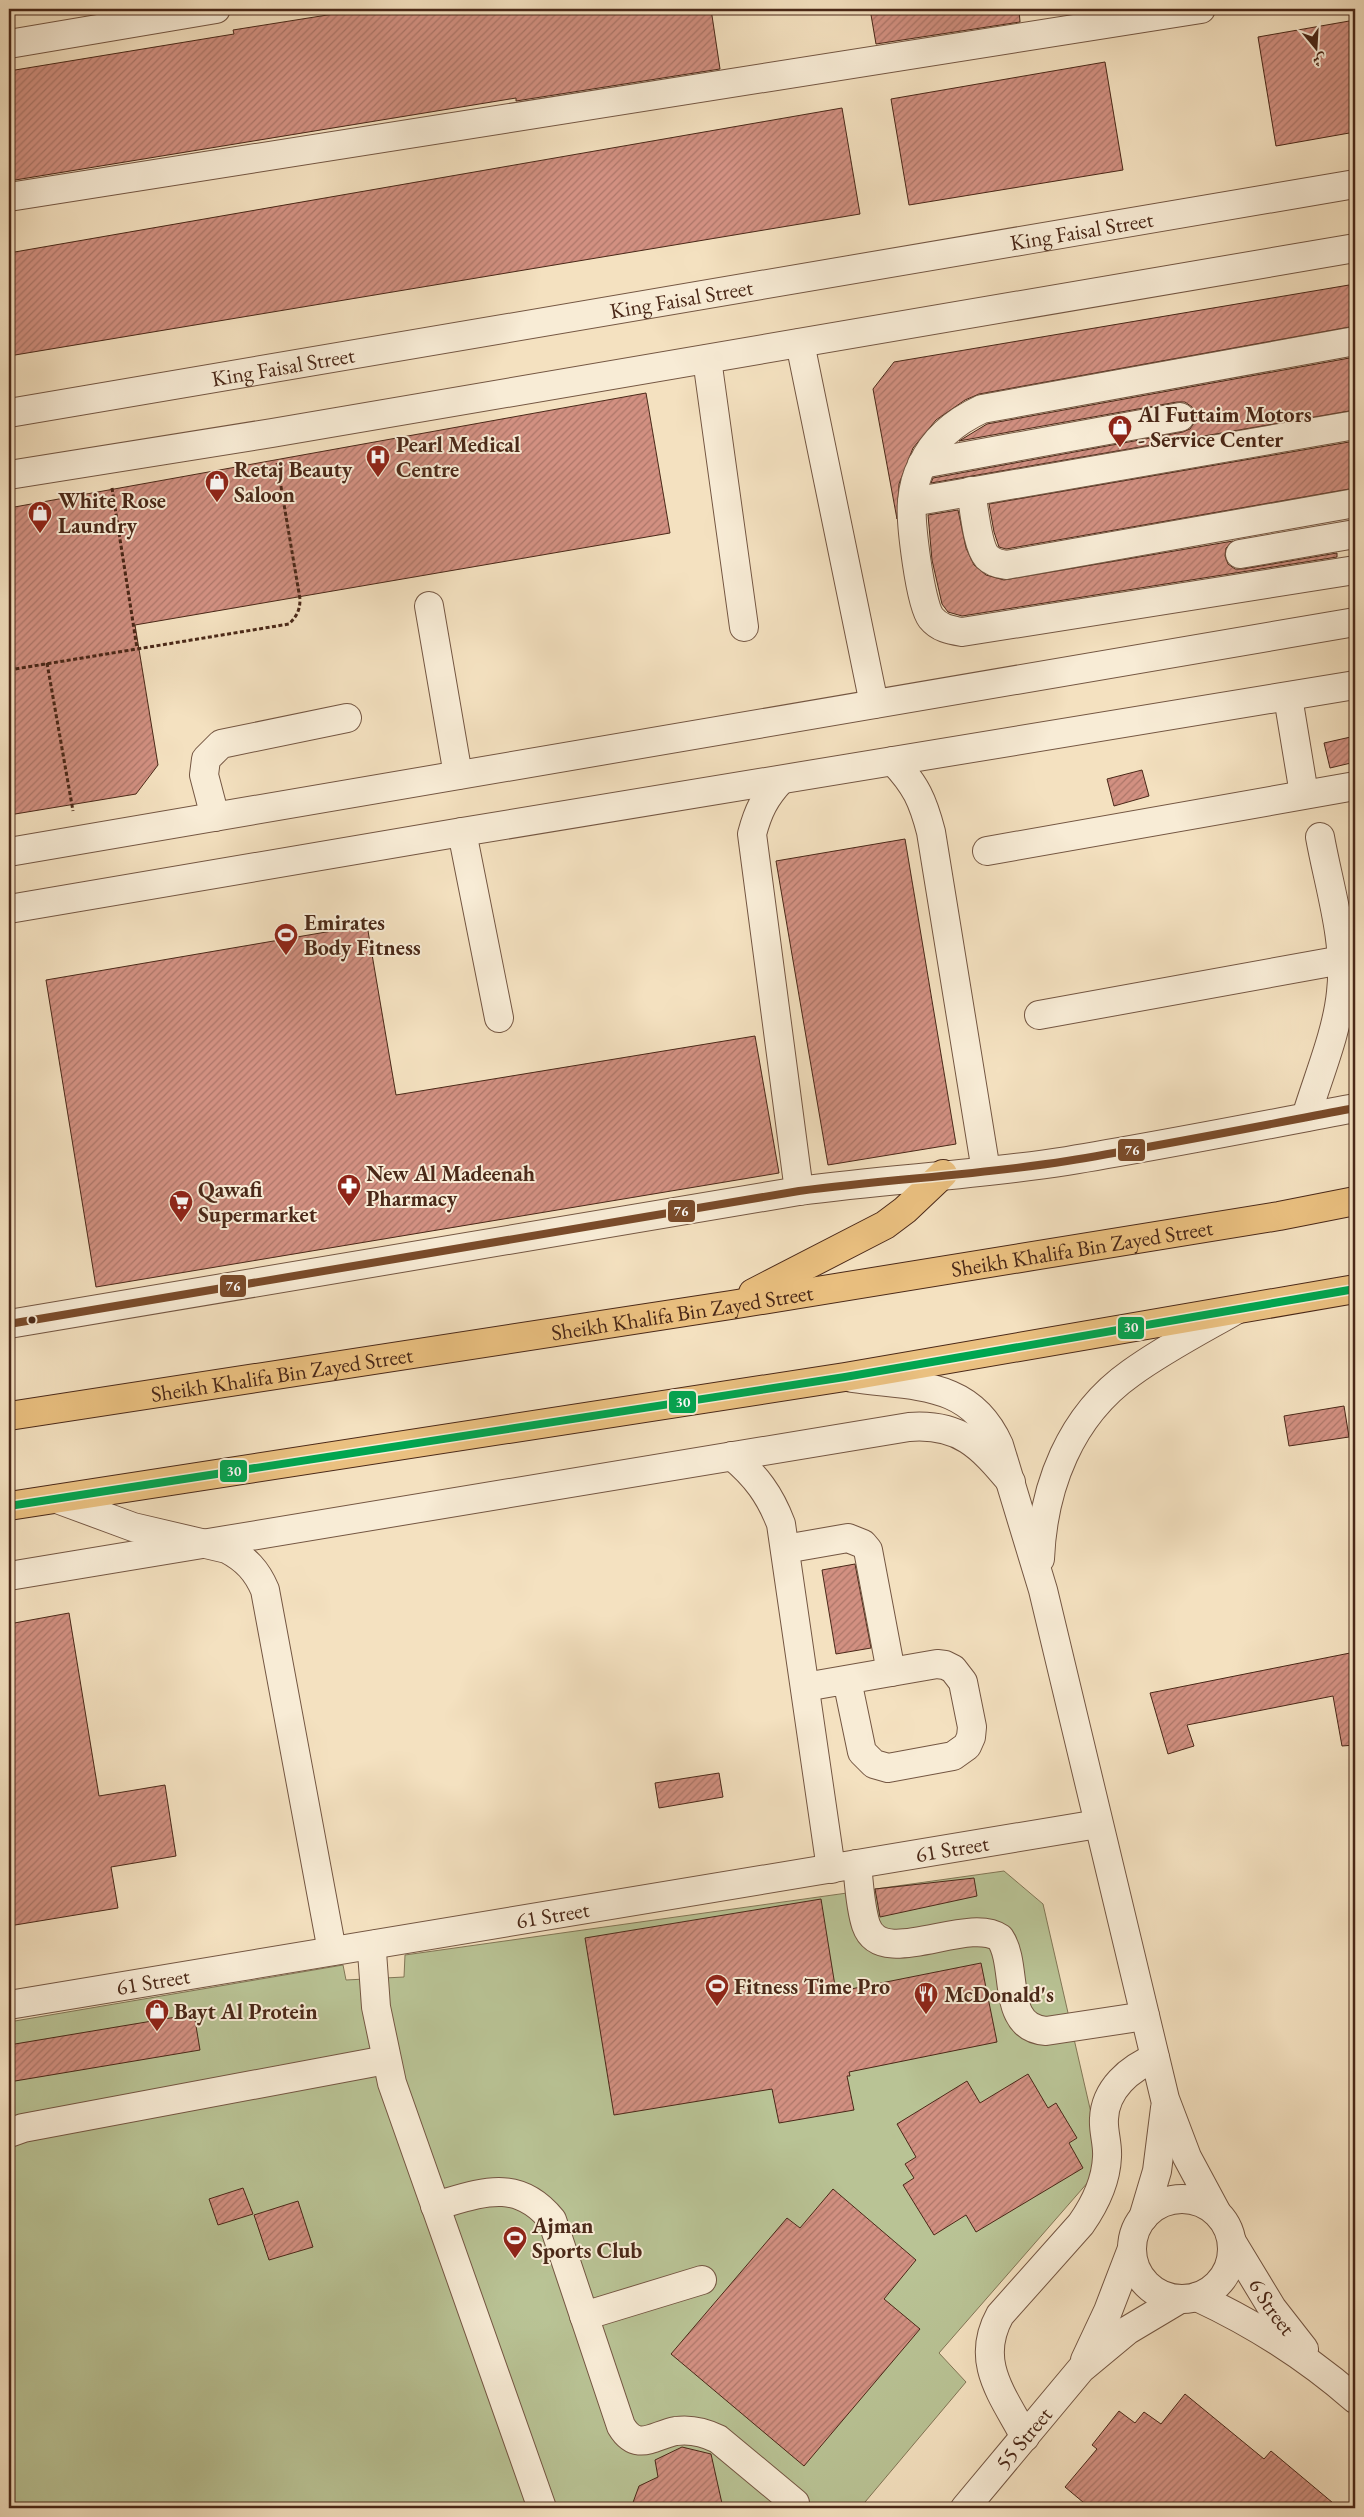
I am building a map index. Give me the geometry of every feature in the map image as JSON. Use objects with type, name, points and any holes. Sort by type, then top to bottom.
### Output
[{"type":"main road","points":[[731,1305],[885,1225],[905,1210],[943,1174]]},
{"type":"main road","name":"Sheikh Khalifa Bin Zayed Street","points":[[9,1416],[731,1305],[1279,1216],[1355,1201]]},
{"type":"main road","points":[[9,1506],[845,1377],[1355,1289]]},
{"type":"street","points":[[9,44],[216,9]]},
{"type":"street","points":[[9,197],[1201,9]]},
{"type":"street","name":"King Faisal Street","points":[[9,412],[1355,184]]},
{"type":"street","points":[[9,475],[272,433],[1355,248]]},
{"type":"street","points":[[1355,341],[982,409],[964,418],[946,431],[922,464],[915,482],[912,502],[912,522],[926,609],[938,625],[962,632],[1355,570]]},
{"type":"street","points":[[800,343],[874,704]]},
{"type":"street","points":[[707,359],[744,627]]},
{"type":"street","points":[[1173,374],[1186,454]]},
{"type":"street","points":[[922,464],[1180,417]]},
{"type":"street","points":[[912,502],[1355,425]]},
{"type":"street","points":[[971,491],[982,548],[987,557],[996,563],[1006,565],[1355,503]]},
{"type":"street","points":[[1240,554],[1355,534]]},
{"type":"street","points":[[430,606],[458,775]]},
{"type":"street","points":[[9,852],[1355,622]]},
{"type":"street","points":[[9,910],[462,832],[1355,685]]},
{"type":"street","points":[[1288,696],[1304,794]]},
{"type":"street","points":[[215,816],[204,775],[206,759],[221,744],[347,718]]},
{"type":"street","points":[[893,761],[919,793],[931,832],[986,1171]]},
{"type":"street","points":[[781,780],[767,795],[757,813],[752,834],[799,1191]]},
{"type":"street","points":[[987,851],[1355,786]]},
{"type":"street","points":[[462,832],[499,1018]]},
{"type":"street","points":[[1306,1117],[1338,1013],[1348,991],[1320,837]]},
{"type":"street","points":[[1039,1015],[1342,960]]},
{"type":"street","points":[[9,1324],[799,1191],[1067,1161],[1355,1108]]},
{"type":"street","points":[[1043,1590],[1040,1551],[1046,1502],[1055,1474],[1078,1429],[1093,1409],[1130,1374],[1240,1308]]},
{"type":"street","points":[[845,1377],[932,1389],[950,1394],[967,1402],[981,1414],[992,1428],[1011,1482],[1043,1590],[1165,2099],[1187,2157],[1216,2211],[1227,2226],[1232,2242],[1232,2260],[1225,2276],[1213,2289],[1188,2298],[1165,2296],[1152,2290],[1142,2279],[1135,2266],[1131,2251],[1133,2239],[1151,2195],[1161,2148],[1165,2099]]},
{"type":"street","points":[[9,1576],[923,1426],[952,1431],[965,1437],[987,1454],[1011,1482]]},
{"type":"street","points":[[732,1456],[763,1485],[774,1503],[781,1524],[831,1869]]},
{"type":"street","points":[[57,1499],[133,1527],[199,1544],[227,1549],[240,1556],[259,1577],[265,1590],[332,1952]]},
{"type":"street","points":[[785,1549],[848,1538],[863,1544],[868,1550],[891,1672]]},
{"type":"street","points":[[805,1687],[937,1664],[953,1669],[963,1682],[972,1727],[971,1737],[967,1746],[953,1756],[888,1768],[874,1764],[862,1752],[847,1680]]},
{"type":"street","name":"61 Street","points":[[9,2005],[1098,1824]]},
{"type":"street","points":[[857,1864],[866,1924],[874,1938],[881,1942],[897,1944],[985,1930],[1000,1938],[1008,1954],[1016,2009],[1026,2026],[1046,2031],[1145,2016]]},
{"type":"street","points":[[376,1944],[372,1952],[374,1979],[386,2060],[399,2105],[542,2508]]},
{"type":"street","points":[[1025,2438],[992,2372],[988,2358],[989,2342],[993,2328],[1000,2315],[1082,2224],[1091,2209],[1104,2177],[1107,2158],[1104,2119],[1110,2096],[1128,2072],[1155,2058]]},
{"type":"street","points":[[13,2130],[386,2060]]},
{"type":"street","points":[[435,2206],[492,2191],[517,2193],[543,2208],[552,2220],[626,2434],[633,2440],[642,2441],[685,2430],[708,2434],[718,2439],[795,2503]]},
{"type":"street","points":[[1143,2218],[1155,2207],[1170,2200],[1186,2199],[1202,2203],[1216,2211]]},
{"type":"street","name":"6 Street","points":[[1232,2242],[1272,2308],[1319,2368]]},
{"type":"street","name":"55 Street","points":[[1081,2369],[1108,2310],[1131,2251]]},
{"type":"street","points":[[584,2316],[702,2280]]},
{"type":"street","name":"55 Street","points":[[966,2508],[1081,2369],[1128,2330],[1188,2298]]},
{"type":"street","name":"6 Street","points":[[1188,2298],[1260,2329],[1319,2368],[1355,2399]]},
{"type":"path","points":[[9,670],[137,648],[280,627],[289,624],[296,617],[300,609],[300,599],[272,433]]},
{"type":"path","points":[[108,459],[137,648]]},
{"type":"path","points":[[48,664],[78,840]]},
{"type":"green space","name":"Ajman Sports Club","points":[[1004,1871],[1043,1904],[1103,2165],[939,2353],[966,2382],[860,2508],[9,2508],[9,2022],[343,1965],[346,1980],[404,1977],[405,1955]]},
{"type":"building","points":[[365,9],[711,9],[720,69],[516,101],[516,98],[9,181],[9,71],[234,34],[233,30]]},
{"type":"building","points":[[870,9],[1019,9],[1020,22],[876,44]]},
{"type":"building","points":[[1355,20],[1355,132],[1276,146],[1258,37]]},
{"type":"building","points":[[1105,62],[1123,170],[909,205],[891,99]]},
{"type":"building","points":[[842,108],[860,214],[9,356],[9,253]]},
{"type":"building","points":[[1355,284],[1355,326],[979,394],[965,400],[936,420],[913,448],[899,484],[897,519],[873,389],[894,362]]},
{"type":"building","points":[[1355,357],[1355,410],[931,483],[933,478],[1183,432],[1190,429],[1194,423],[1195,415],[1192,407],[1185,402],[1177,402],[959,441],[987,424]]},
{"type":"building","points":[[646,393],[670,533],[135,625],[158,765],[136,794],[9,815],[9,508]]},
{"type":"building","points":[[1355,441],[1355,488],[1006,549],[999,547],[994,532],[989,504]]},
{"type":"building","points":[[958,510],[966,548],[974,565],[986,575],[1004,580],[1233,541],[1226,548],[1225,556],[1228,564],[1235,569],[1337,553],[1337,557],[962,616],[948,612],[942,604],[932,560],[928,515]]},
{"type":"building","points":[[1355,736],[1355,762],[1330,768],[1324,743]]},
{"type":"building","points":[[1142,770],[1149,796],[1114,806],[1107,779]]},
{"type":"building","points":[[905,839],[956,1144],[828,1165],[776,861]]},
{"type":"building","points":[[367,925],[396,1095],[755,1036],[779,1173],[96,1287],[46,980]]},
{"type":"building","points":[[1344,1406],[1349,1437],[1289,1446],[1284,1416]]},
{"type":"building","points":[[855,1564],[871,1648],[836,1654],[822,1570]]},
{"type":"building","points":[[69,1613],[99,1796],[165,1785],[176,1856],[111,1867],[118,1908],[9,1926],[9,1624]]},
{"type":"building","points":[[1355,1652],[1355,1745],[1342,1746],[1333,1696],[1187,1725],[1194,1746],[1168,1754],[1150,1693]]},
{"type":"building","points":[[719,1773],[723,1797],[659,1808],[655,1783]]},
{"type":"building","points":[[974,1878],[977,1896],[880,1917],[875,1889]]},
{"type":"building","name":"Fitness Time Pro","points":[[821,1899],[836,1992],[981,1963],[997,2042],[849,2072],[850,2076],[847,2076],[854,2110],[779,2123],[772,2089],[614,2115],[585,1938]]},
{"type":"building","points":[[194,2014],[200,2050],[9,2082],[9,2045]]},
{"type":"building","points":[[1028,2074],[1048,2108],[1056,2103],[1077,2138],[1069,2143],[1083,2168],[976,2232],[966,2215],[934,2235],[903,2185],[914,2178],[905,2164],[916,2157],[897,2124],[967,2081],[980,2103]]},
{"type":"building","points":[[243,2188],[253,2214],[218,2225],[209,2199]]},
{"type":"building","points":[[833,2189],[916,2260],[884,2299],[920,2329],[804,2466],[671,2354],[787,2218],[800,2228]]},
{"type":"building","points":[[298,2201],[313,2247],[269,2260],[254,2215]]},
{"type":"building","points":[[1185,2394],[1264,2459],[1271,2451],[1339,2508],[1090,2508],[1065,2487],[1097,2449],[1092,2445],[1119,2411],[1135,2423],[1144,2412],[1161,2424]]},
{"type":"building","points":[[682,2447],[711,2454],[723,2508],[631,2508],[639,2486],[658,2477],[655,2460]]},
{"type":"transit line","name":"76","points":[[9,1324],[799,1191],[1001,1170],[1067,1161],[1355,1108]]},
{"type":"transit line","name":"30","points":[[9,1506],[845,1377],[1355,1289]]},
{"type":"place","name":"Al Futtaim Motors - Service Center","points":[[1120,448]]},
{"type":"place","name":"Pearl Medical Centre","points":[[378,478]]},
{"type":"place","name":"Retaj Beauty Saloon","points":[[217,503]]},
{"type":"place","name":"White Rose Laundry","points":[[40,534]]},
{"type":"place","name":"Emirates Body Fitness","points":[[286,956]]},
{"type":"place","name":"New Al Madeenah Pharmacy","points":[[349,1207]]},
{"type":"place","name":"Qawafi Supermarket","points":[[181,1223]]},
{"type":"place","name":"Fitness Time Pro","points":[[717,2007]]},
{"type":"place","name":"McDonald's","points":[[926,2015]]},
{"type":"place","name":"Bayt Al Protein","points":[[157,2032]]},
{"type":"place","name":"Ajman Sports Club","points":[[515,2259]]}]
